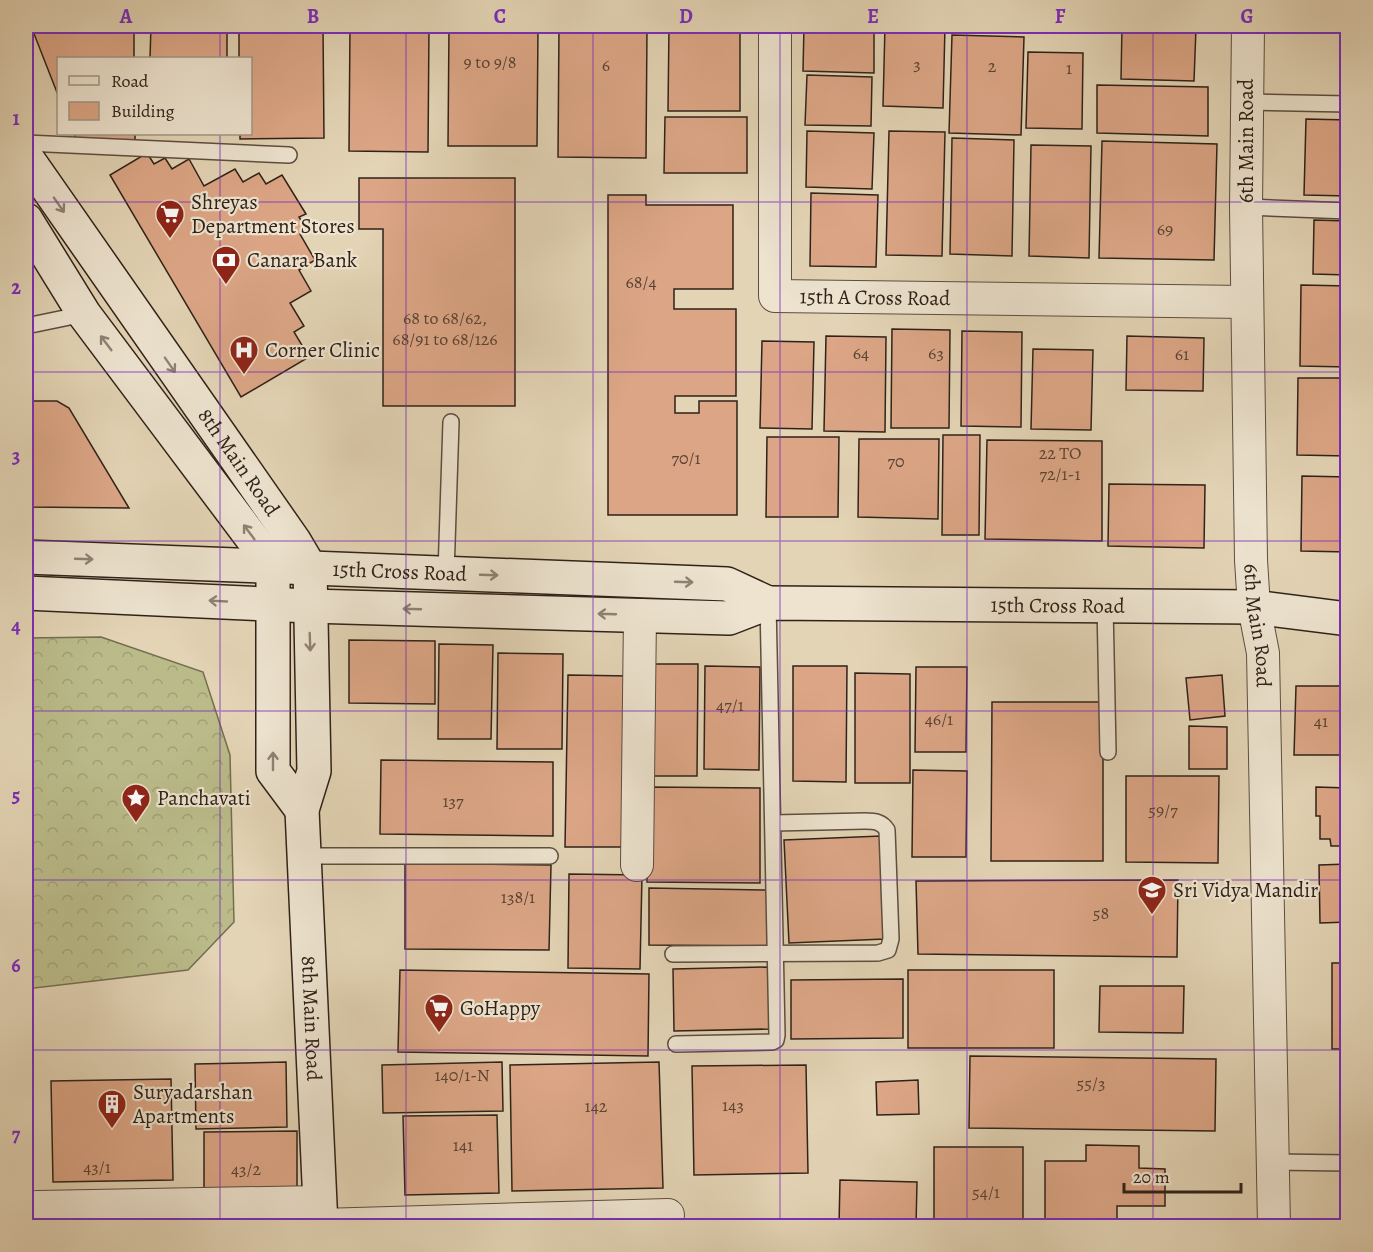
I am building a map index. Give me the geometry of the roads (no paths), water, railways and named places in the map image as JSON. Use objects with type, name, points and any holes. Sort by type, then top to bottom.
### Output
[{"type":"street","name":"15th A Cross Road","points":[[776,26],[775,296],[1246,302]]},
{"type":"street","name":"6th Main Road","points":[[1248,26],[1246,302],[1251,560],[1254,607],[1263,653],[1274,1227]]},
{"type":"street","name":"8th Main Road","points":[[26,157],[294,540],[310,568],[314,771],[302,810],[320,1218]]},
{"type":"street","name":"8th Main Road","points":[[26,220],[84,314],[273,566]]},
{"type":"street","name":"15th Cross Road","points":[[26,557],[727,584],[768,603]]},
{"type":"street","points":[[273,566],[273,771],[302,810]]},
{"type":"street","name":"15th Cross Road","points":[[26,593],[310,606],[729,618],[768,603],[1254,607],[1347,619]]},
{"type":"street","points":[[637,865],[640,615]]},
{"type":"street","points":[[37,1207],[320,1218],[668,1215]]},
{"type":"lane","points":[[1246,102],[1347,104]]},
{"type":"lane","points":[[26,143],[288,155]]},
{"type":"lane","points":[[1246,207],[1347,211]]},
{"type":"lane","points":[[26,326],[84,314]]},
{"type":"lane","points":[[446,574],[451,422]]},
{"type":"lane","points":[[676,1044],[772,1042],[776,1040],[768,603]]},
{"type":"lane","points":[[1105,605],[1108,752]]},
{"type":"lane","points":[[673,954],[883,953],[888,950],[891,939],[887,830],[884,826],[880,823],[865,821],[773,823]]},
{"type":"lane","points":[[304,856],[550,856]]},
{"type":"lane","points":[[1273,1162],[1347,1163]]},
{"type":"place","name":"Shreyas Department Stores","points":[[170,240]]},
{"type":"place","name":"Canara Bank","points":[[226,286]]},
{"type":"place","name":"Corner Clinic","points":[[244,376]]},
{"type":"place","name":"Panchavati","points":[[136,824]]},
{"type":"place","name":"Sri Vidya Mandir","points":[[1152,916]]},
{"type":"place","name":"GoHappy","points":[[439,1034]]},
{"type":"place","name":"Suryadarshan Apartments","points":[[112,1130]]}]
